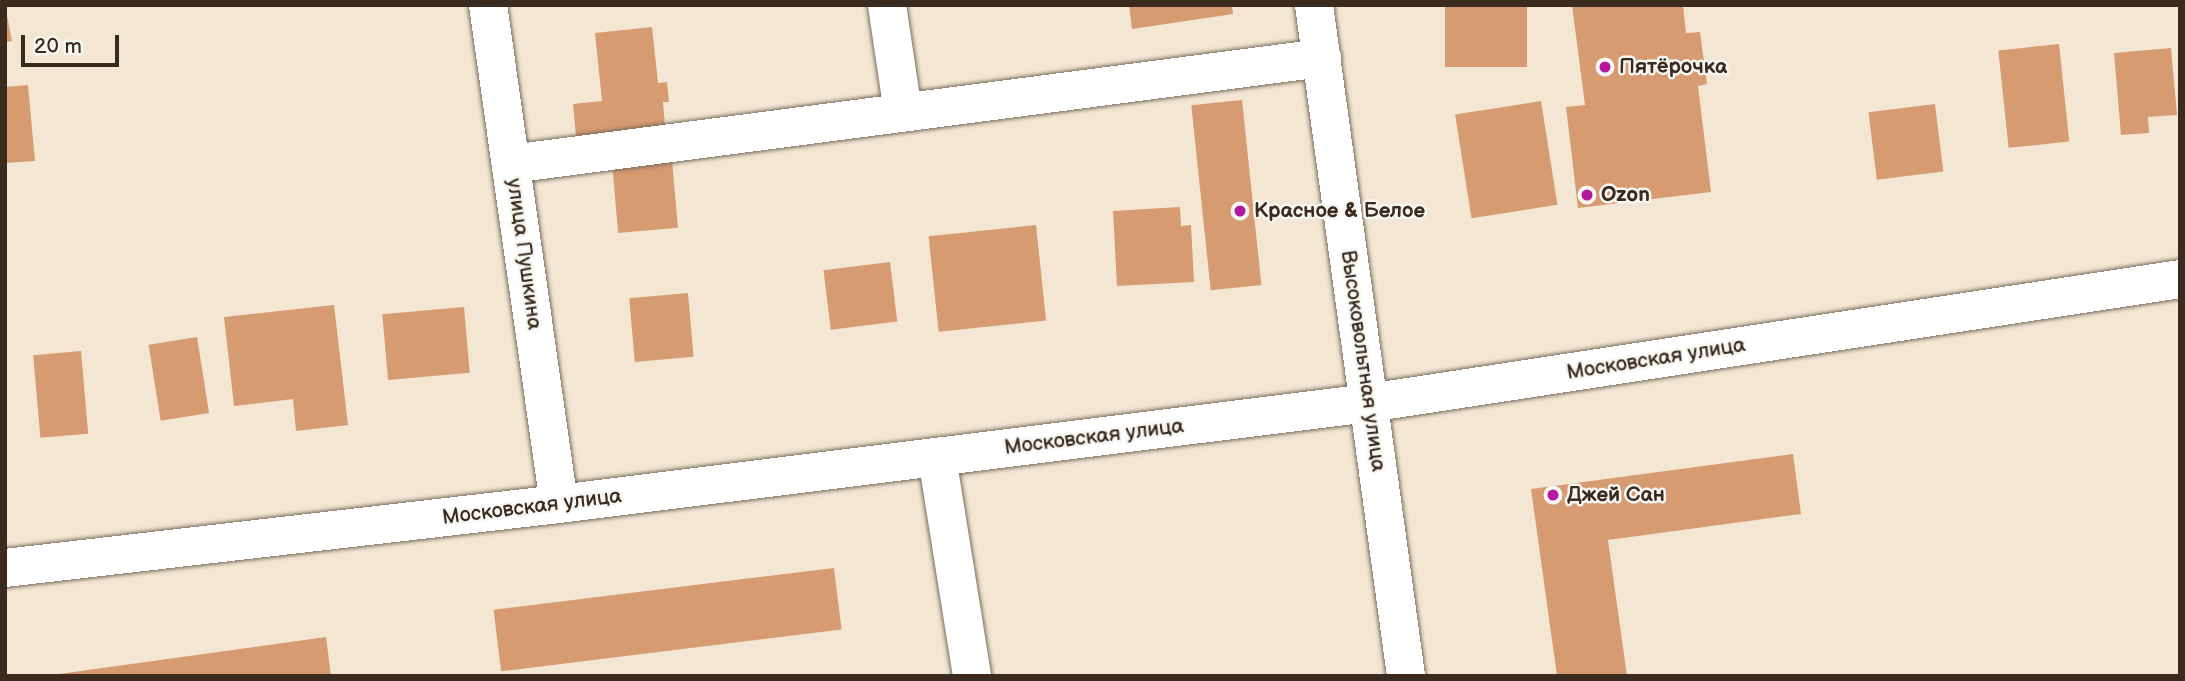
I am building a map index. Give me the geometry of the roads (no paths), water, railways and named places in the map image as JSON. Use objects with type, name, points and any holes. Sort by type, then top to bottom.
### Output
[{"type":"street","name":"улица Пушкина","points":[[488,5],[559,504]]},
{"type":"street","points":[[887,5],[903,112]]},
{"type":"street","name":"Высоковольтная улица","points":[[1314,5],[1406,676]]},
{"type":"street","points":[[511,164],[1322,58]]},
{"type":"street","name":"Московская улица","points":[[5,568],[559,504],[1369,403],[2180,279]]},
{"type":"street","points":[[937,457],[972,676]]},
{"type":"place","name":"Пятёрочка","points":[[1605,67]]},
{"type":"place","name":"Ozon","points":[[1587,195]]},
{"type":"place","name":"Красное & Белое","points":[[1240,211]]},
{"type":"place","name":"Джей Сан","points":[[1553,495]]}]
